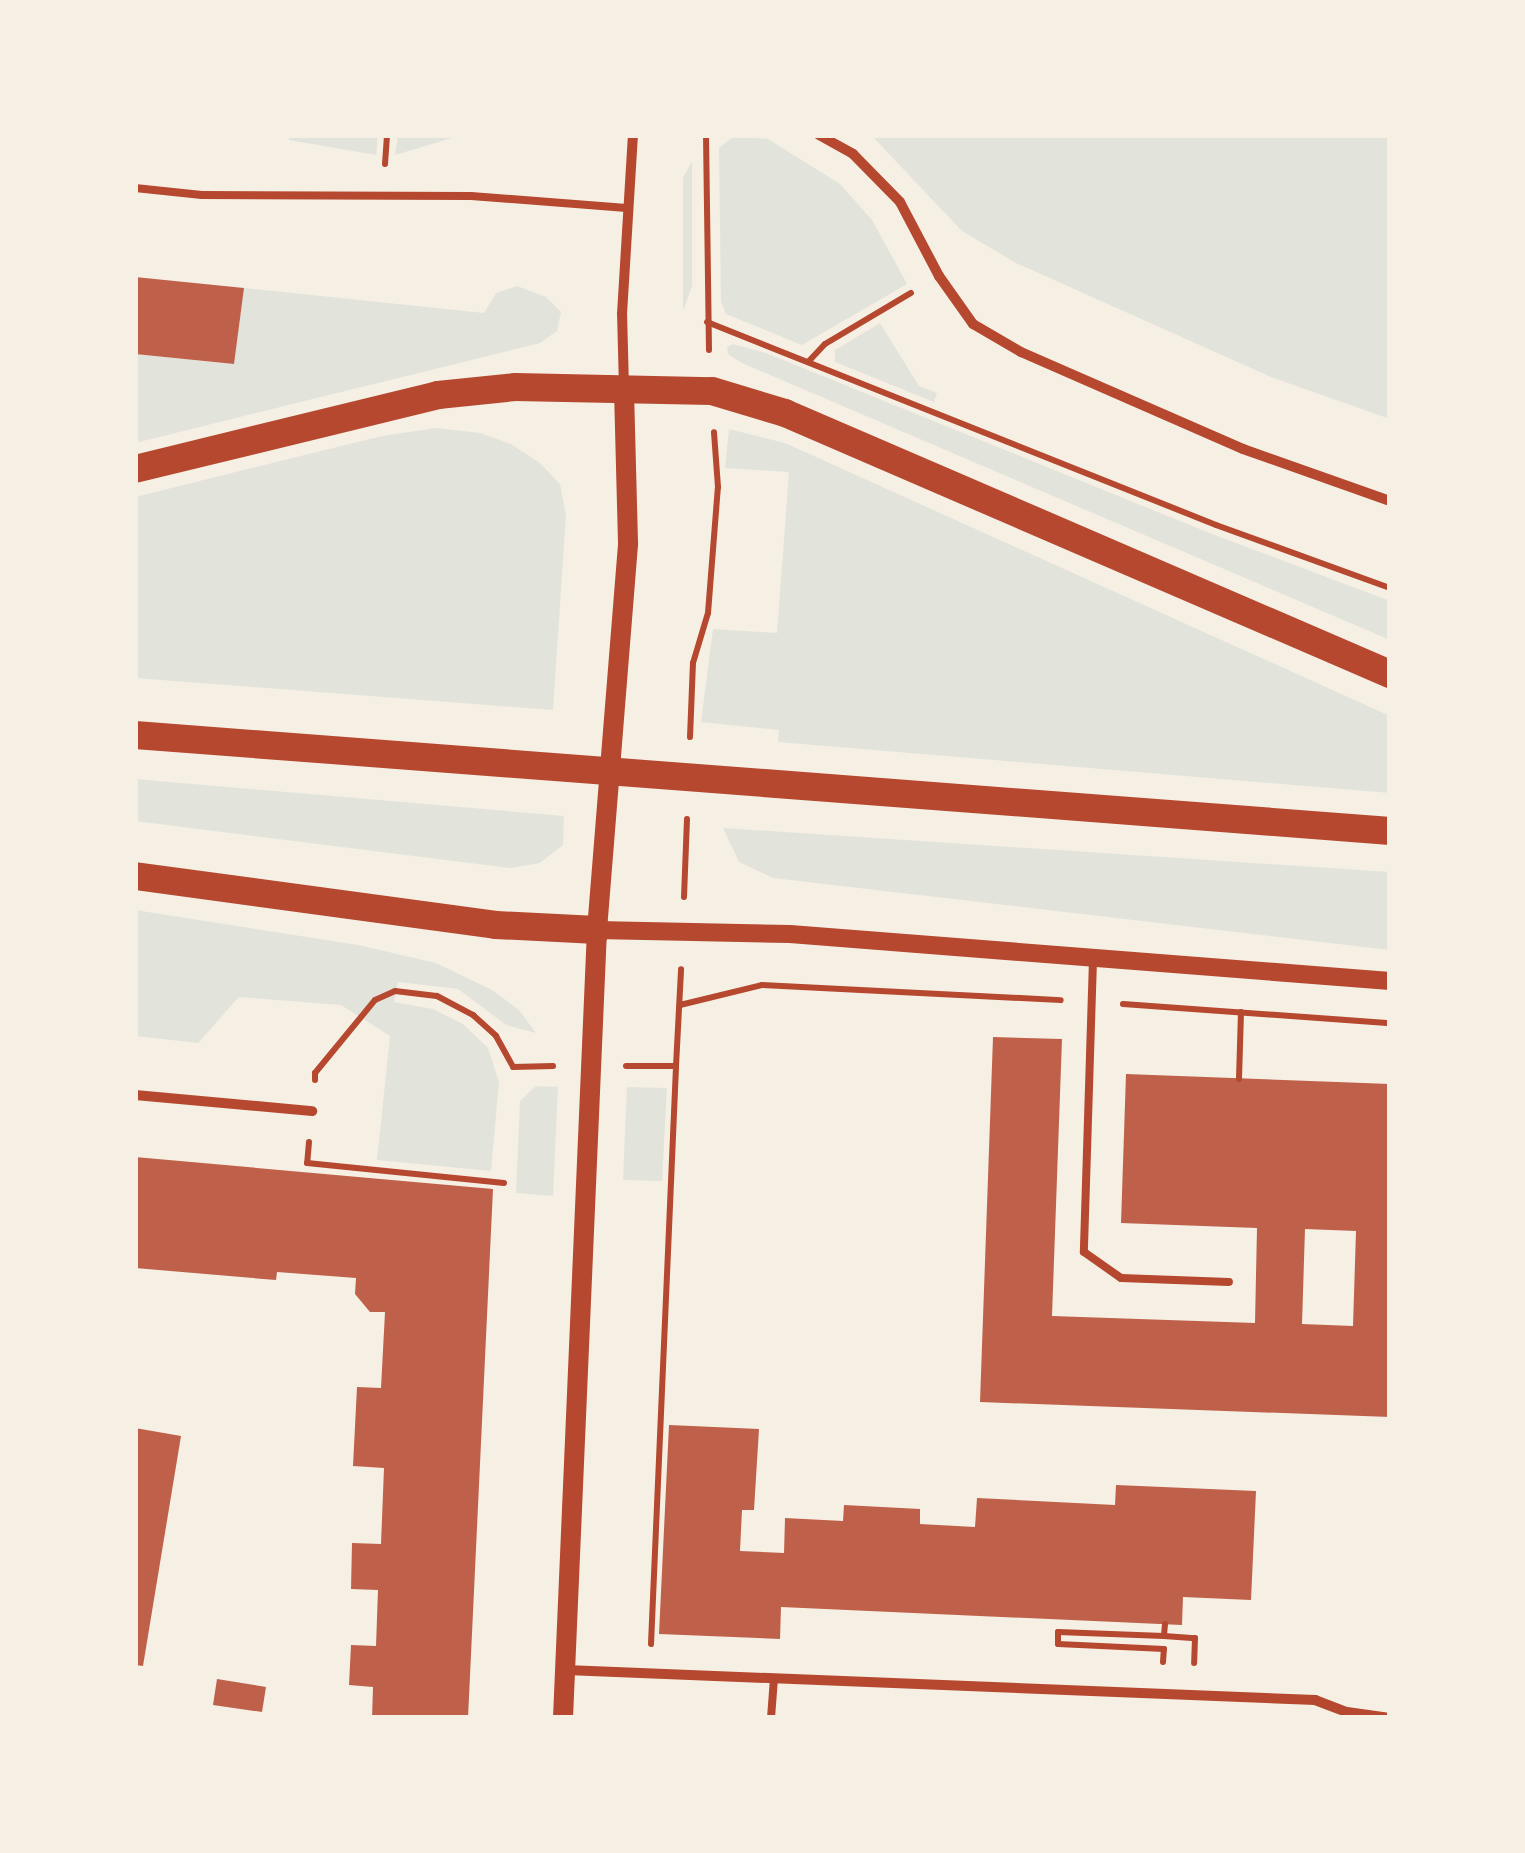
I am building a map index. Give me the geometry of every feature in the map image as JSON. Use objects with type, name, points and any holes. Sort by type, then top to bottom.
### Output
[{"type":"highway","points":[[135,469],[438,396],[515,387],[712,392],[786,413],[1390,674]]},
{"type":"highway","points":[[135,720],[468,757]]},
{"type":"highway","points":[[135,735],[468,757],[1390,831]]},
{"type":"highway","points":[[135,876],[496,925],[597,930]]},
{"type":"main road","points":[[563,1718],[597,930],[628,544],[624,389]]},
{"type":"street","points":[[624,389],[633,135]]},
{"type":"street","points":[[819,135],[854,154],[900,202],[939,276],[973,324],[1021,352],[1242,448],[1390,501]]},
{"type":"street","points":[[597,930],[790,934],[1093,955],[1390,982]]},
{"type":"street","points":[[135,1095],[312,1111]]},
{"type":"street","points":[[566,1670],[1315,1700],[1349,1715],[1390,1718]]},
{"type":"lane","points":[[135,188],[202,195],[471,196],[628,208]]},
{"type":"lane","points":[[1093,955],[1084,1252],[1121,1278],[1228,1282]]},
{"type":"lane","points":[[771,1718],[774,1678]]},
{"type":"path","points":[[706,135],[709,348]]},
{"type":"path","points":[[809,361],[826,344],[939,276]]},
{"type":"path","points":[[706,322],[1216,525],[1390,588]]},
{"type":"path","points":[[690,739],[693,663],[708,614],[718,486],[714,428]]},
{"type":"path","points":[[680,1005],[778,985],[1390,1022]]},
{"type":"path","points":[[651,1640],[680,986]]},
{"type":"path","points":[[312,1111],[315,1073],[375,1000],[395,992],[437,996],[474,1014],[496,1036],[513,1067],[550,1066]]},
{"type":"path","points":[[1239,1079],[1241,1012]]},
{"type":"path","points":[[628,1066],[676,1066]]},
{"type":"path","points":[[307,1163],[504,1184]]},
{"type":"path","points":[[1164,1624],[1164,1636]]},
{"type":"path","points":[[1163,1662],[1164,1648],[1058,1644],[1058,1632],[1195,1638],[1194,1664]]},
{"type":"shaded area","points":[[289,135],[378,135],[376,155],[289,140]]},
{"type":"shaded area","points":[[398,135],[462,135],[395,155]]},
{"type":"shaded area","points":[[871,135],[1390,135],[1390,419],[1271,377],[1016,263],[962,231]]},
{"type":"shaded area","points":[[734,136],[768,139],[840,184],[872,220],[907,284],[802,345],[726,314],[721,302],[719,148]]},
{"type":"shaded area","points":[[692,161],[692,286],[683,311],[683,178]]},
{"type":"shaded area","points":[[517,286],[546,297],[561,312],[557,331],[540,343],[135,443],[135,354],[233,364],[244,288],[484,313],[496,293]]},
{"type":"shaded area","points":[[880,323],[919,386],[937,393],[934,402],[835,362],[835,350]]},
{"type":"shaded area","points":[[733,344],[766,353],[1212,534],[1390,601],[1390,640],[742,363],[728,354],[727,347]]},
{"type":"shaded area","points":[[436,428],[480,433],[511,444],[540,463],[560,484],[566,516],[553,710],[135,678],[135,497],[382,436]]},
{"type":"shaded area","points":[[729,429],[785,443],[1390,716],[1390,793],[778,742],[779,730],[701,722],[713,629],[777,633],[789,472],[725,468]]},
{"type":"shaded area","points":[[135,779],[564,816],[563,845],[540,863],[511,868],[135,821]]},
{"type":"shaded area","points":[[723,828],[1390,872],[1390,950],[773,878],[739,862]]},
{"type":"shaded area","points":[[135,910],[358,945],[436,963],[492,990],[519,1010],[536,1033],[506,1025],[458,989],[398,982],[394,1002],[433,1009],[463,1024],[488,1048],[499,1082],[491,1171],[377,1160],[390,1036],[341,1005],[239,997],[198,1043],[135,1036]]},
{"type":"shaded area","points":[[536,1086],[558,1087],[553,1196],[516,1193],[520,1101]]},
{"type":"shaded area","points":[[627,1087],[667,1088],[662,1181],[623,1180]]},
{"type":"building","points":[[135,277],[244,288],[234,364],[135,354]]},
{"type":"building","points":[[993,1037],[1062,1039],[1052,1316],[1255,1323],[1257,1228],[1121,1223],[1126,1074],[1390,1084],[1390,1417],[980,1402]],"holes":[[[1305,1229],[1356,1231],[1353,1326],[1302,1324]]]},
{"type":"building","points":[[135,1157],[493,1189],[468,1718],[372,1718],[373,1687],[349,1685],[351,1645],[376,1646],[378,1590],[351,1589],[352,1543],[381,1544],[384,1468],[353,1466],[357,1387],[381,1388],[385,1312],[370,1312],[355,1294],[356,1278],[277,1272],[276,1280],[135,1268]]},
{"type":"building","points":[[669,1425],[759,1429],[754,1510],[742,1510],[740,1551],[784,1553],[785,1518],[843,1521],[844,1505],[920,1509],[920,1524],[975,1527],[977,1498],[1115,1505],[1116,1485],[1256,1491],[1251,1600],[1183,1597],[1182,1625],[781,1607],[780,1639],[659,1634]]},
{"type":"building","points":[[135,1428],[181,1436],[143,1666],[135,1665]]},
{"type":"building","points":[[217,1679],[266,1687],[262,1712],[213,1705]]}]
